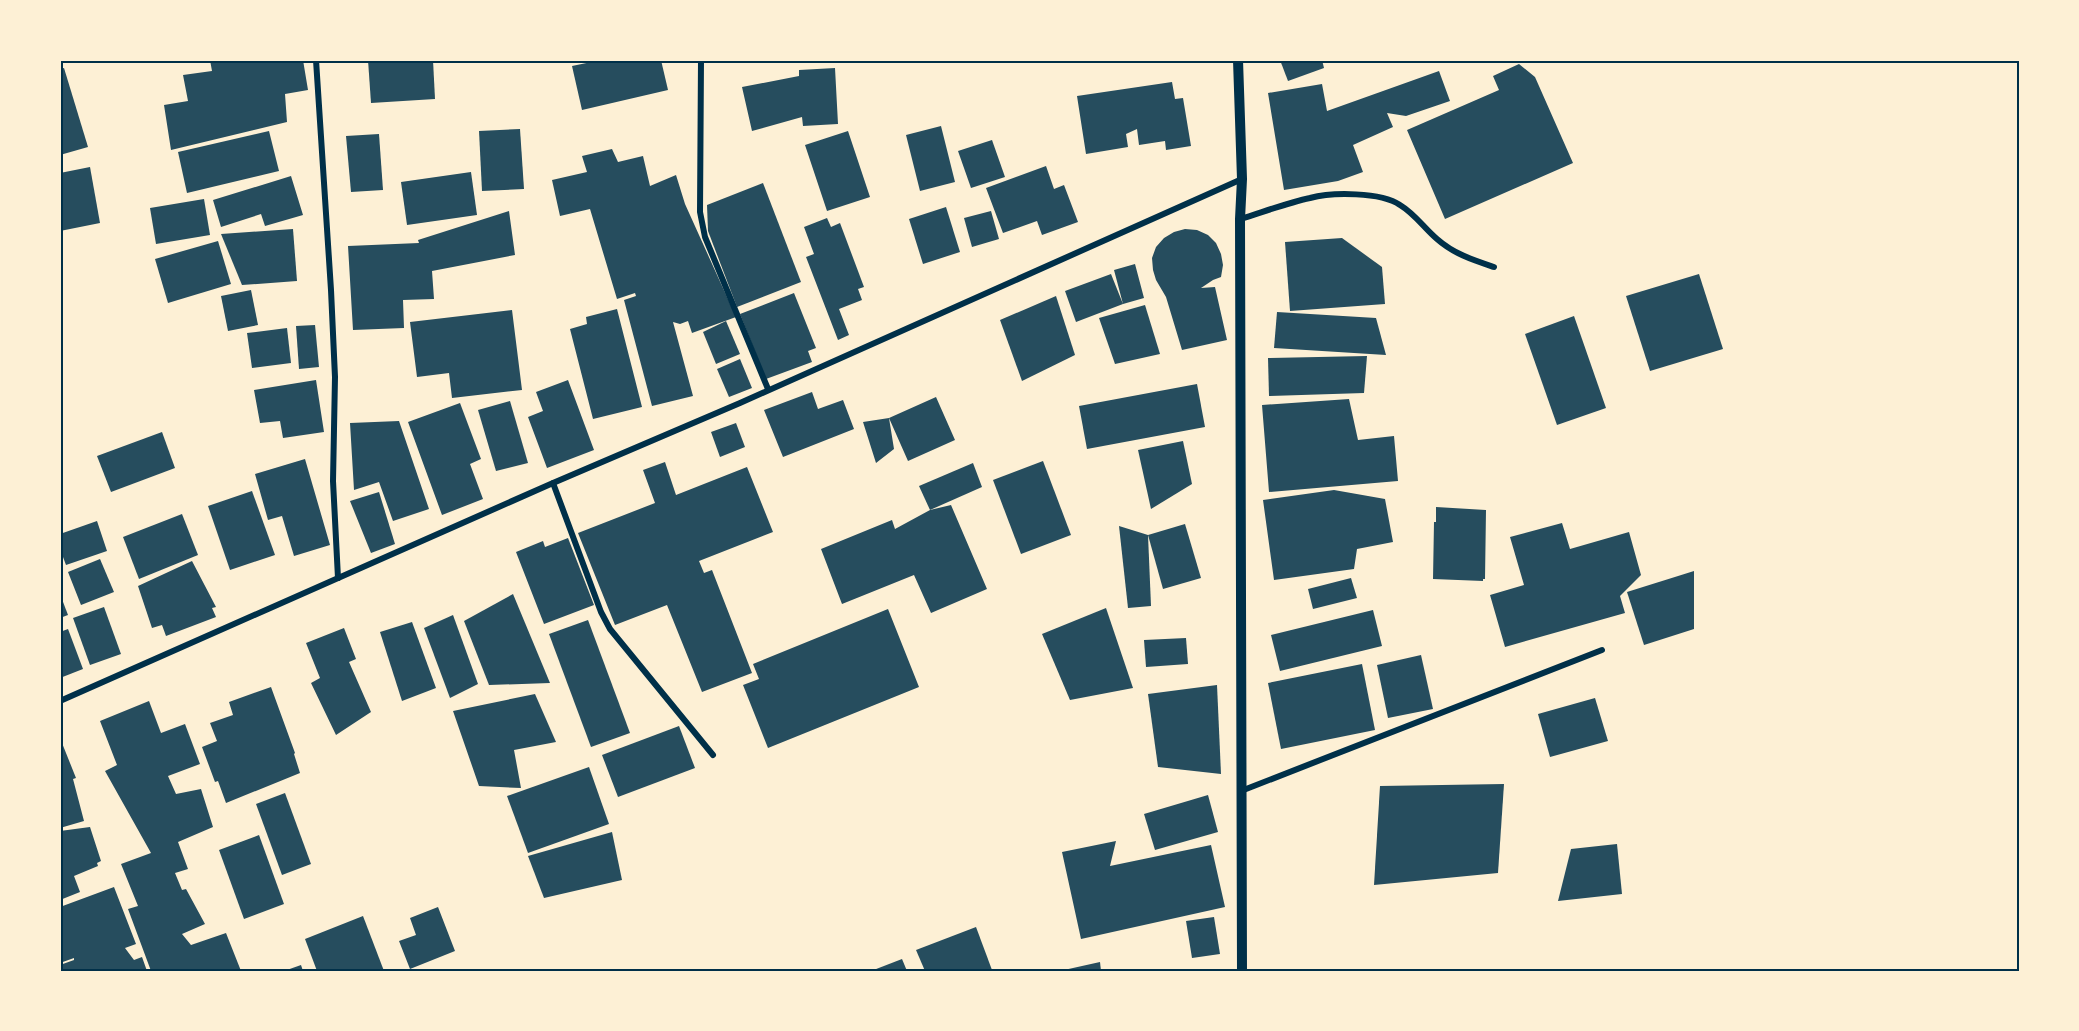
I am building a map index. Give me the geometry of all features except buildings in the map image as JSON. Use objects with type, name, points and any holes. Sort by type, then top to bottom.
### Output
[{"type":"street","points":[[316,60],[335,377],[333,481],[339,578]]},
{"type":"street","points":[[701,60],[700,212],[705,237],[768,389]]},
{"type":"street","points":[[1238,60],[1242,179],[1240,219],[1242,971]]},
{"type":"street","points":[[60,701],[1242,179]]},
{"type":"street","points":[[1240,219],[1312,197],[1353,195],[1380,197],[1398,203],[1417,218],[1436,239],[1460,255],[1494,267]]},
{"type":"street","points":[[553,483],[610,628],[713,755]]},
{"type":"street","points":[[1241,791],[1468,700],[1602,650]]}]
